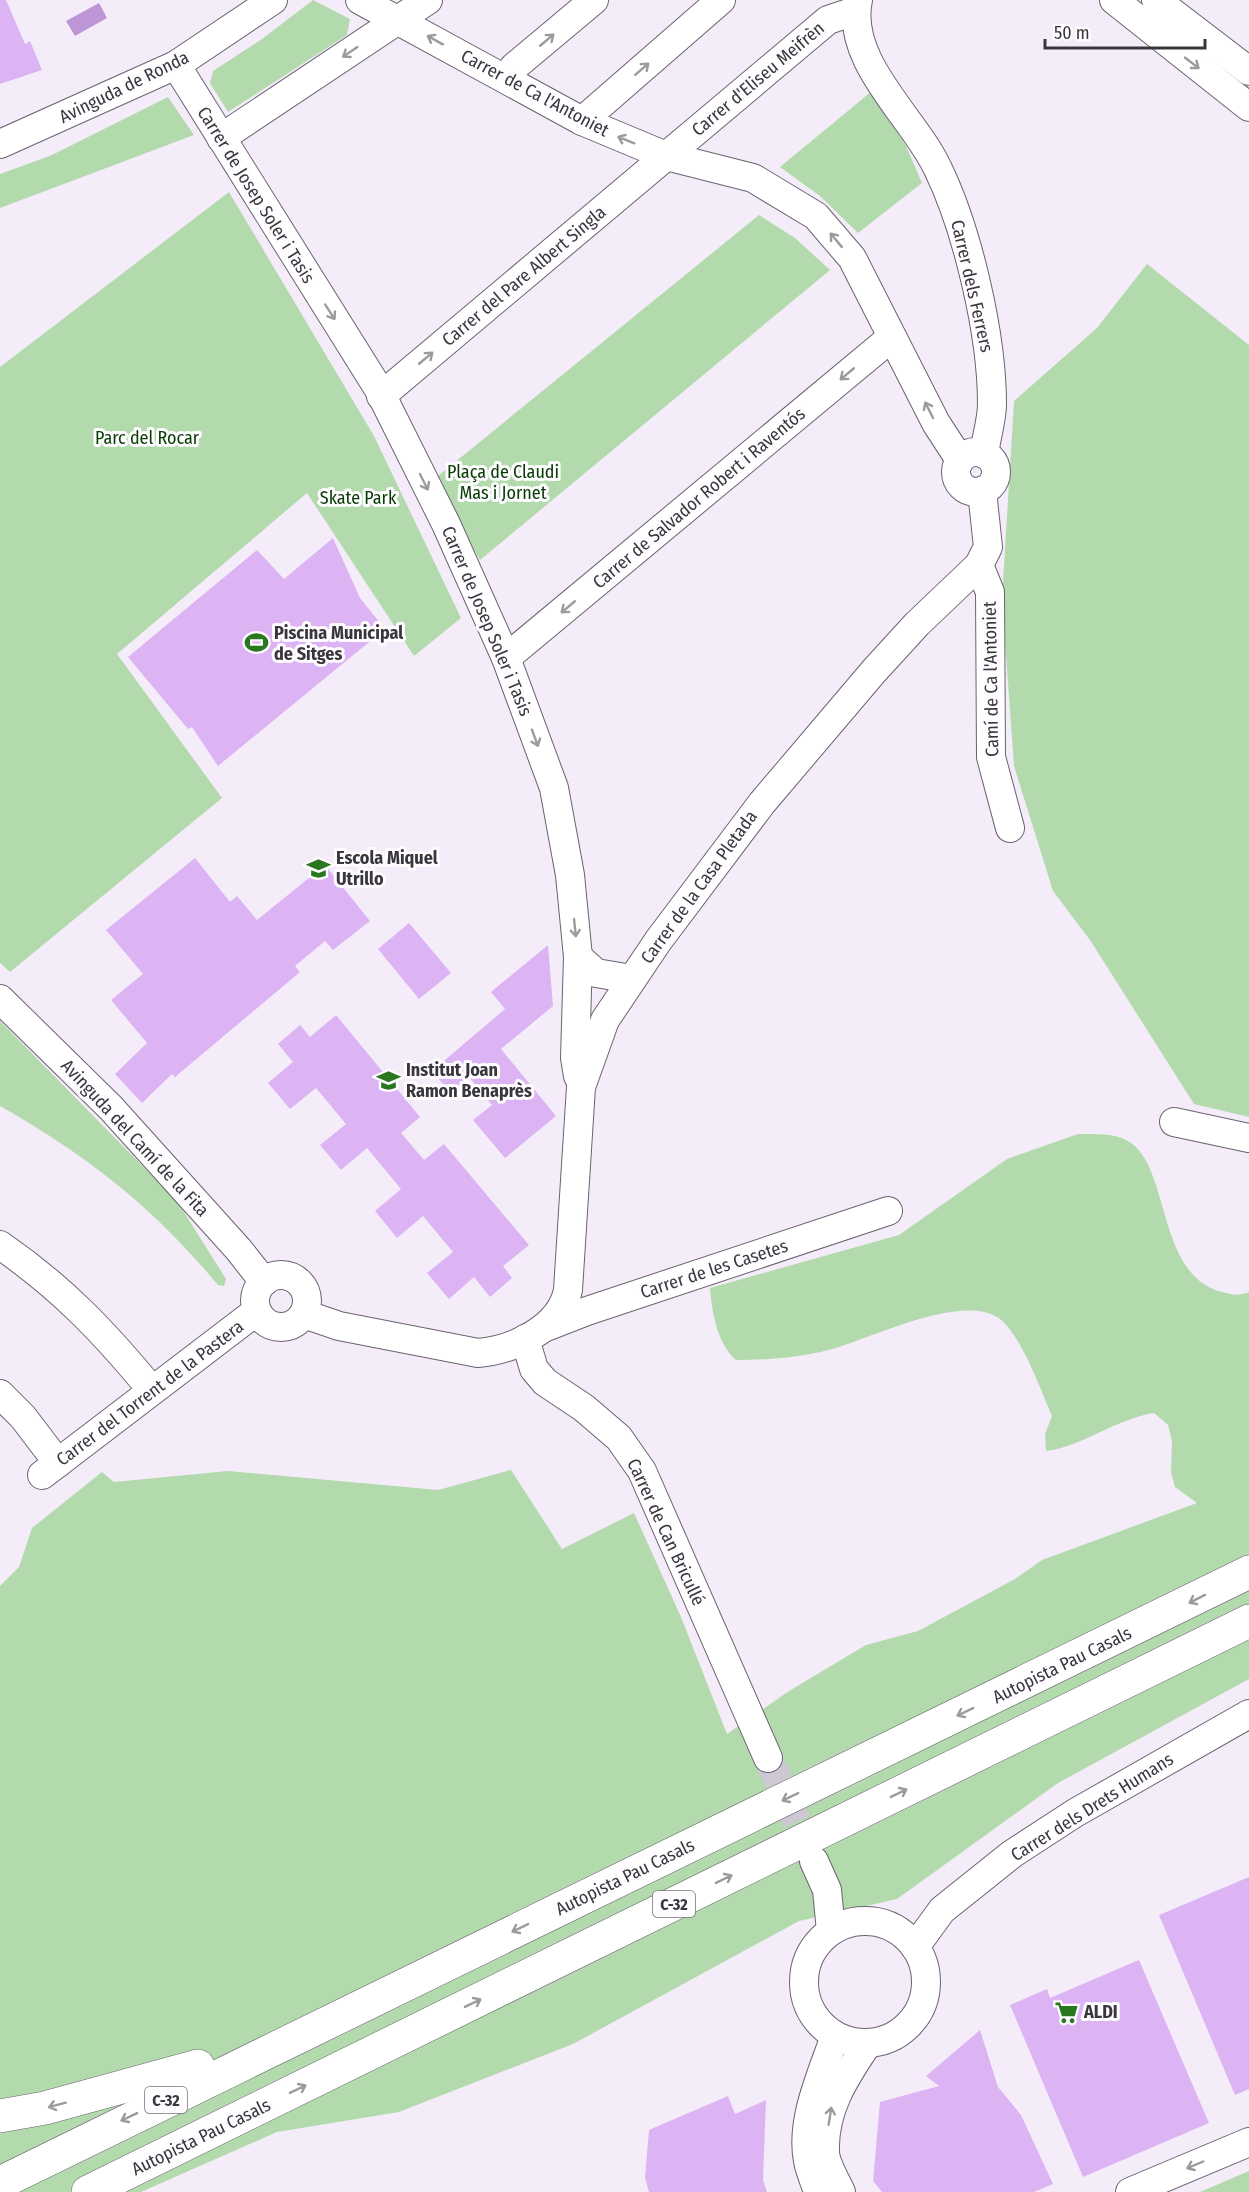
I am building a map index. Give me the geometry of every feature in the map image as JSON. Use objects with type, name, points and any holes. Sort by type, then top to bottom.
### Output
[{"type":"highway","name":"Autopista Pau Casals","points":[[0,2183],[1249,1572]]},
{"type":"highway","name":"Autopista Pau Casals","points":[[99,2188],[1244,1624]]},
{"type":"highway","points":[[0,2116],[45,2108],[184,2071],[333,2019]]},
{"type":"street","name":"Avinguda de Ronda","points":[[0,144],[176,65],[273,0]]},
{"type":"street","name":"Carrer de Ca l'Antoniet","points":[[360,0],[582,121],[666,156],[753,178],[816,216],[852,258],[936,423],[972,457]]},
{"type":"street","points":[[221,138],[428,0]]},
{"type":"street","points":[[511,82],[514,67],[594,0]]},
{"type":"street","points":[[582,121],[721,0]]},
{"type":"street","points":[[1114,0],[1249,107]]},
{"type":"street","points":[[1156,0],[1249,71]]},
{"type":"street","name":"Carrer d'Eliseu Meifrèn","points":[[666,156],[828,20],[857,5]]},
{"type":"street","name":"Carrer dels Ferrers","points":[[857,5],[858,38],[871,65],[938,167],[963,231],[990,366],[992,407],[972,457]]},
{"type":"street","name":"Carrer de Josep Soler i Tasis","points":[[176,65],[381,396],[446,524],[506,658],[554,788],[570,875],[578,957],[575,1058],[581,1087]]},
{"type":"street","name":"Carrer del Pare Albert Singla","points":[[381,396],[666,156]]},
{"type":"street","name":"Carrer de Salvador Robert i Raventós","points":[[506,658],[892,337]]},
{"type":"street","points":[[972,457],[956,471],[959,483],[969,491],[982,491],[988,547],[979,565]]},
{"type":"street","name":"Camí de Ca l'Antoniet","points":[[979,565],[990,592],[991,757],[1010,828]]},
{"type":"street","name":"Carrer de la Casa Pletada","points":[[533,1334],[560,1310],[568,1290],[581,1087],[605,1020],[723,852],[824,727],[917,624],[979,565]]},
{"type":"street","points":[[578,957],[596,973],[632,979]]},
{"type":"street","name":"Avinguda del Camí de la Fita","points":[[0,999],[111,1108],[239,1250],[264,1282]]},
{"type":"street","points":[[1174,1122],[1249,1138]]},
{"type":"street","name":"Carrer de les Casetes","points":[[533,1334],[587,1311],[888,1210]]},
{"type":"street","points":[[0,1245],[41,1273],[78,1305],[112,1340],[151,1389]]},
{"type":"street","points":[[277,1275],[285,1275],[300,1283],[306,1292],[308,1304],[304,1314],[296,1323],[286,1327],[272,1325],[259,1315],[256,1295],[264,1282],[277,1275]]},
{"type":"street","points":[[304,1314],[339,1326],[478,1353],[500,1350],[533,1334]]},
{"type":"street","name":"Carrer del Torrent de la Pastera","points":[[0,1394],[23,1417],[50,1469],[151,1389],[249,1317],[259,1315]]},
{"type":"street","name":"Carrer de Can Bricullé","points":[[533,1334],[534,1369],[545,1382],[584,1408],[619,1438],[642,1471],[768,1758]]},
{"type":"street","name":"Carrer dels Drets Humans","points":[[915,1947],[942,1910],[1012,1854],[1071,1816],[1249,1714]]},
{"type":"street","points":[[814,1861],[827,1890],[831,1931]]},
{"type":"street","points":[[827,1890],[858,1921]]},
{"type":"street","name":"Carrer dels Drets Humans","points":[[892,1926],[942,1910]]},
{"type":"street","points":[[858,1921],[892,1926],[915,1947],[925,1971],[926,1984],[921,2007],[900,2032],[885,2040],[868,2043],[851,2042],[835,2036],[814,2016],[805,1996],[806,1965],[815,1947],[831,1931],[858,1921]]},
{"type":"street","points":[[818,2192],[807,2160],[808,2132],[812,2102],[835,2036]]},
{"type":"street","points":[[841,2192],[825,2155],[830,2109],[843,2078],[868,2043]]},
{"type":"street","points":[[1130,2192],[1249,2142]]},
{"type":"green space","points":[[313,0],[350,19],[347,35],[228,112],[210,83],[213,71],[262,39]]},
{"type":"green space","points":[[872,91],[906,146],[922,183],[858,233],[820,196],[780,167]]},
{"type":"green space","points":[[168,97],[194,135],[0,208],[0,174],[52,155]]},
{"type":"green space","name":"Parc del Rocar","points":[[229,192],[374,436],[461,618],[414,656],[307,493],[117,654],[222,798],[10,972],[0,963],[0,367]]},
{"type":"green space","name":"Plaça de Claudi Mas i Jornet","points":[[759,215],[795,238],[830,270],[480,560],[433,480]]},
{"type":"green space","points":[[1147,264],[1249,345],[1249,1117],[1194,1104],[1090,940],[1053,891],[1014,766],[1002,599],[1014,401],[1097,328]]},
{"type":"green space","points":[[0,1021],[177,1201],[226,1279],[224,1286],[218,1285],[169,1231],[118,1185],[62,1144],[0,1106]]},
{"type":"green space","points":[[1078,1134],[1119,1137],[1139,1151],[1150,1169],[1174,1241],[1185,1264],[1200,1281],[1222,1292],[1236,1295],[1249,1292],[1249,1679],[1058,1783],[897,1899],[799,1921],[573,2044],[399,2112],[277,2132],[141,2192],[0,2192],[0,1586],[19,1567],[32,1528],[102,1472],[114,1482],[228,1471],[438,1490],[511,1470],[562,1549],[634,1513],[681,1617],[727,1734],[789,1691],[866,1645],[918,1631],[1015,1579],[1042,1560],[1197,1503],[1175,1487],[1171,1472],[1172,1441],[1168,1425],[1154,1413],[1126,1421],[1073,1444],[1046,1451],[1045,1434],[1052,1416],[1036,1377],[1022,1348],[1006,1324],[997,1317],[981,1311],[962,1311],[919,1319],[839,1347],[814,1353],[749,1360],[736,1360],[724,1345],[717,1327],[710,1288],[899,1235],[1007,1159]]},
{"type":"green space","points":[[1249,2171],[1249,2192],[1200,2192]]},
{"type":"shaded area","points":[[99,3],[107,18],[75,36],[66,21]]},
{"type":"building","points":[[0,0],[6,0],[25,44],[30,41],[42,70],[0,84]]},
{"type":"building","name":"Piscina Municipal de Sitges","points":[[333,538],[360,598],[385,629],[218,766],[192,727],[188,729],[128,657],[257,550],[284,579]]},
{"type":"building","points":[[195,858],[230,902],[237,896],[257,920],[325,865],[370,921],[333,950],[325,941],[295,966],[300,972],[175,1077],[172,1074],[142,1103],[115,1074],[147,1043],[111,1000],[143,974],[106,930]]},
{"type":"building","points":[[409,923],[451,973],[419,999],[378,949]]},
{"type":"building","points":[[548,945],[553,1006],[501,1049],[556,1116],[505,1158],[473,1120],[492,1105],[469,1077],[450,1092],[432,1071],[505,1009],[491,992]]},
{"type":"building","points":[[336,1015],[420,1117],[401,1133],[424,1160],[444,1144],[529,1245],[503,1266],[512,1278],[490,1297],[474,1277],[449,1299],[427,1273],[453,1252],[423,1216],[397,1238],[375,1211],[401,1189],[367,1148],[341,1170],[320,1145],[346,1124],[316,1088],[290,1109],[268,1083],[293,1062],[278,1044],[300,1025],[310,1037]]},
{"type":"building","points":[[1249,1877],[1249,2089],[1235,2095],[1159,1915]]},
{"type":"building","points":[[1139,1960],[1209,2123],[1083,2177],[1010,2005],[1047,1989],[1050,1998]]},
{"type":"building","points":[[980,2030],[998,2087],[1021,2115],[1053,2184],[1034,2192],[882,2192],[873,2181],[880,2102],[939,2086],[926,2076]]},
{"type":"building","points":[[728,2096],[735,2114],[766,2100],[763,2180],[767,2192],[649,2192],[645,2178],[649,2130]]},
{"type":"tunnel","points":[[768,1758],[814,1860]]},
{"type":"place","name":"Piscina Municipal de Sitges","points":[[256,643]]},
{"type":"place","name":"Escola Miquel Utrillo","points":[[318,868]]},
{"type":"place","name":"Institut Joan Ramon Benaprès","points":[[388,1080]]},
{"type":"place","name":"ALDI","points":[[1066,2012]]},
{"type":"park label","name":"Skate Park","points":[[358,498]]}]
